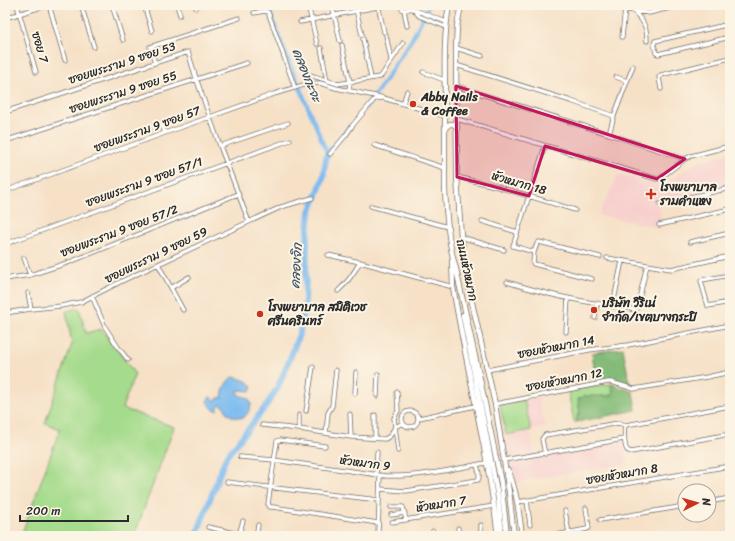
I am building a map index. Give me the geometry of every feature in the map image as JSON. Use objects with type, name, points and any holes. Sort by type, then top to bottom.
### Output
[{"type":"main road","name":"ถนนหัวหมาก","points":[[449,5],[446,24],[444,58],[444,128],[448,228],[452,255],[481,384],[501,483],[508,536]]},
{"type":"main road","name":"ถนนหัวหมาก","points":[[461,5],[457,26],[456,48],[458,212],[471,298],[495,404],[505,462],[514,536]]},
{"type":"main road","points":[[445,106],[450,113],[457,109]]},
{"type":"main road","points":[[444,128],[450,124],[457,127]]},
{"type":"main road","points":[[452,255],[453,288],[494,506],[498,536]]},
{"type":"main road","points":[[462,297],[464,326],[498,498],[502,536]]},
{"type":"main road","points":[[505,462],[513,481],[518,502],[522,536]]},
{"type":"street","name":"ซอย 7","points":[[17,5],[36,72]]},
{"type":"street","points":[[5,18],[48,5],[65,60]]},
{"type":"street","points":[[81,5],[94,47]]},
{"type":"street","points":[[112,5],[123,40]]},
{"type":"street","points":[[144,5],[152,31]]},
{"type":"street","points":[[176,5],[180,15]]},
{"type":"street","points":[[308,5],[317,44]]},
{"type":"street","points":[[332,5],[340,41]]},
{"type":"street","points":[[355,5],[362,35]]},
{"type":"street","points":[[300,22],[334,14],[387,5]]},
{"type":"street","points":[[400,5],[404,10],[407,26]]},
{"type":"street","points":[[596,5],[649,13],[682,5]]},
{"type":"street","points":[[379,6],[391,60]]},
{"type":"street","points":[[404,10],[412,8],[420,14],[446,24]]},
{"type":"street","points":[[622,37],[625,9]]},
{"type":"street","points":[[254,13],[264,11],[268,12],[296,87]]},
{"type":"street","points":[[633,11],[640,17],[647,30],[647,42]]},
{"type":"street","points":[[155,63],[150,47],[239,18]]},
{"type":"street","points":[[730,24],[655,41],[654,44],[656,53],[658,54],[730,37]]},
{"type":"street","points":[[363,39],[371,78]]},
{"type":"street","points":[[298,54],[307,74],[338,84],[380,77],[403,43]]},
{"type":"street","points":[[342,45],[350,82],[349,91]]},
{"type":"street","points":[[321,48],[328,82]]},
{"type":"street","points":[[456,48],[482,56]]},
{"type":"street","name":"ซอยพระราม 9 ซอย 53","points":[[5,112],[188,52],[226,163],[249,222]]},
{"type":"street","points":[[661,90],[659,77],[661,75],[730,58]]},
{"type":"street","name":"ซอยพระราม 9 ซอย 55","points":[[5,141],[247,62]]},
{"type":"street","points":[[456,65],[614,116]]},
{"type":"street","points":[[609,134],[614,116],[633,66]]},
{"type":"street","points":[[423,72],[444,80]]},
{"type":"street","points":[[5,73],[8,85]]},
{"type":"street","points":[[616,77],[627,81]]},
{"type":"street","name":"ซอยพระราม 9 ซอย 57","points":[[5,191],[210,117],[308,84],[320,83],[382,98],[445,116]]},
{"type":"street","points":[[456,86],[686,159]]},
{"type":"street","points":[[403,104],[407,91]]},
{"type":"street","points":[[330,154],[374,100],[382,98]]},
{"type":"street","points":[[457,119],[657,179],[691,156],[730,146]]},
{"type":"street","points":[[161,123],[165,133]]},
{"type":"street","points":[[220,146],[288,123]]},
{"type":"street","name":"ซอยพระราม 9 ซอย 57/1","points":[[5,244],[290,140]]},
{"type":"street","points":[[374,145],[445,168]]},
{"type":"street","points":[[534,252],[513,246],[545,146]]},
{"type":"street","name":"หัวหมาก 18","points":[[457,177],[496,186],[575,210]]},
{"type":"street","points":[[660,204],[730,188]]},
{"type":"street","name":"ซอยพระราม 9 ซอย 57/2","points":[[5,279],[30,274],[80,258],[238,194]]},
{"type":"street","name":"ซอยพระราม 9 ซอย 59","points":[[5,313],[81,302],[124,280],[281,207],[312,198]]},
{"type":"street","points":[[371,206],[448,228]]},
{"type":"street","points":[[659,225],[730,209]]},
{"type":"street","points":[[482,220],[517,232]]},
{"type":"street","points":[[690,242],[730,233]]},
{"type":"street","points":[[461,237],[504,250]]},
{"type":"street","points":[[592,279],[534,264],[534,252],[539,242],[600,257]]},
{"type":"street","points":[[328,255],[360,262],[453,288]]},
{"type":"street","points":[[607,258],[671,269],[730,256]]},
{"type":"street","points":[[24,258],[30,274]]},
{"type":"street","points":[[614,305],[622,261]]},
{"type":"street","points":[[338,291],[354,273],[360,262]]},
{"type":"street","points":[[158,264],[182,310]]},
{"type":"street","points":[[507,282],[535,291],[568,298],[636,309],[646,265]]},
{"type":"street","points":[[730,275],[701,281],[708,306],[730,302]]},
{"type":"street","points":[[171,288],[189,277]]},
{"type":"street","points":[[28,293],[31,309]]},
{"type":"street","points":[[92,296],[105,327],[128,360]]},
{"type":"street","points":[[566,332],[568,298]]},
{"type":"street","points":[[596,318],[597,303]]},
{"type":"street","name":"ซอยหัวหมาก 14","points":[[487,370],[730,325]]},
{"type":"street","points":[[306,412],[313,367]]},
{"type":"street","points":[[326,433],[328,413],[332,406],[336,370]]},
{"type":"street","points":[[355,394],[356,372]]},
{"type":"street","name":"ซอยหัวหมาก 12","points":[[495,404],[608,382],[634,389],[730,372]]},
{"type":"street","points":[[377,396],[378,374]]},
{"type":"street","points":[[397,392],[398,412],[394,418],[398,451]]},
{"type":"street","points":[[419,418],[475,406]]},
{"type":"street","points":[[545,454],[542,439],[545,435],[619,423],[625,425],[730,406]]},
{"type":"street","points":[[409,410],[414,411],[419,418],[413,427],[407,427],[403,423],[402,415],[409,410]]},
{"type":"street","points":[[350,414],[351,437]]},
{"type":"street","points":[[298,429],[299,415]]},
{"type":"street","points":[[375,415],[375,438]]},
{"type":"street","points":[[262,425],[351,437],[385,439],[390,436],[395,428],[403,423]]},
{"type":"street","points":[[625,425],[624,439],[626,449],[630,452],[730,434]]},
{"type":"street","points":[[505,462],[624,439]]},
{"type":"street","points":[[325,446],[276,441],[268,504],[270,507],[378,523]]},
{"type":"street","points":[[376,452],[380,489],[378,533]]},
{"type":"street","name":"หัวหมาก 9","points":[[240,457],[274,460],[378,475],[404,476],[486,463]]},
{"type":"street","points":[[380,489],[390,491],[406,491],[478,480],[480,476],[477,465]]},
{"type":"street","name":"ซอยหัวหมาก 8","points":[[518,502],[730,466]]},
{"type":"street","points":[[227,482],[379,500]]},
{"type":"street","points":[[717,500],[730,498]]},
{"type":"street","points":[[527,500],[530,524]]},
{"type":"street","name":"หัวหมาก 7","points":[[392,522],[494,506]]},
{"type":"street","points":[[391,507],[403,507],[406,520]]},
{"type":"street","points":[[600,520],[677,507]]},
{"type":"street","points":[[551,536],[585,531],[589,528],[586,508]]},
{"type":"street","points":[[565,511],[569,533]]},
{"type":"street","points":[[391,515],[405,512]]},
{"type":"street","points":[[239,534],[242,521]]},
{"type":"street","points":[[256,536],[258,525]]},
{"type":"street","points":[[481,526],[481,536]]},
{"type":"street","points":[[208,527],[248,536]]},
{"type":"street","points":[[458,528],[459,536]]},
{"type":"street","points":[[433,531],[434,536]]},
{"type":"street","points":[[706,536],[730,532]]},
{"type":"highlighted area","points":[[456,86],[685,159],[657,179],[545,146],[529,196],[457,177]]},
{"type":"shaded area","name":"โรงพยาบาล รามคำแหง","points":[[730,153],[730,184],[659,202],[661,228],[599,215],[618,174],[663,185],[698,161]]},
{"type":"shaded area","points":[[538,396],[545,428],[531,430],[524,400]]},
{"type":"shaded area","points":[[530,430],[535,457],[623,442],[627,464],[514,483],[506,435]]},
{"type":"green space","points":[[79,308],[86,333],[101,329],[135,374],[122,408],[174,427],[134,536],[21,536],[60,429],[45,423],[72,344],[66,311]]},
{"type":"green space","points":[[623,348],[630,387],[611,379],[596,381],[592,353]]},
{"type":"green space","points":[[611,384],[613,392],[612,395],[601,396],[577,416],[577,422],[574,422],[568,391]]},
{"type":"green space","points":[[611,384],[633,392],[636,410],[577,422],[577,416],[580,414],[578,399],[584,396],[612,395],[613,392]]},
{"type":"green space","points":[[524,400],[531,430],[506,435],[500,405]]},
{"type":"water","points":[[234,377],[247,381],[252,387],[250,391],[238,390],[238,394],[248,398],[251,405],[248,413],[240,418],[228,414],[221,404],[216,410],[213,409],[207,402],[210,397],[215,401],[218,398],[222,398],[226,384],[231,378]]},
{"type":"waterway","name":"คลองกะจะ","points":[[267,5],[327,153],[351,126]]},
{"type":"waterway","name":"คลองจิก","points":[[366,107],[412,39],[429,5]]},
{"type":"waterway","name":"คลองจิก","points":[[196,536],[226,457],[263,410],[277,389],[300,331],[305,303],[307,240],[310,212],[323,178],[327,153]]},
{"type":"place","name":"Abby Nails & Coffee","points":[[413,104]]},
{"type":"place","name":"โรงพยาบาล รามคำแหง","points":[[651,194]]},
{"type":"place","name":"บริษัท วีริเน่ จำกัด/เขตบางกระปิ","points":[[594,310]]},
{"type":"place","name":"โรงพยาบาล สมิติเวช ศรีนครินทร์","points":[[260,314]]}]
